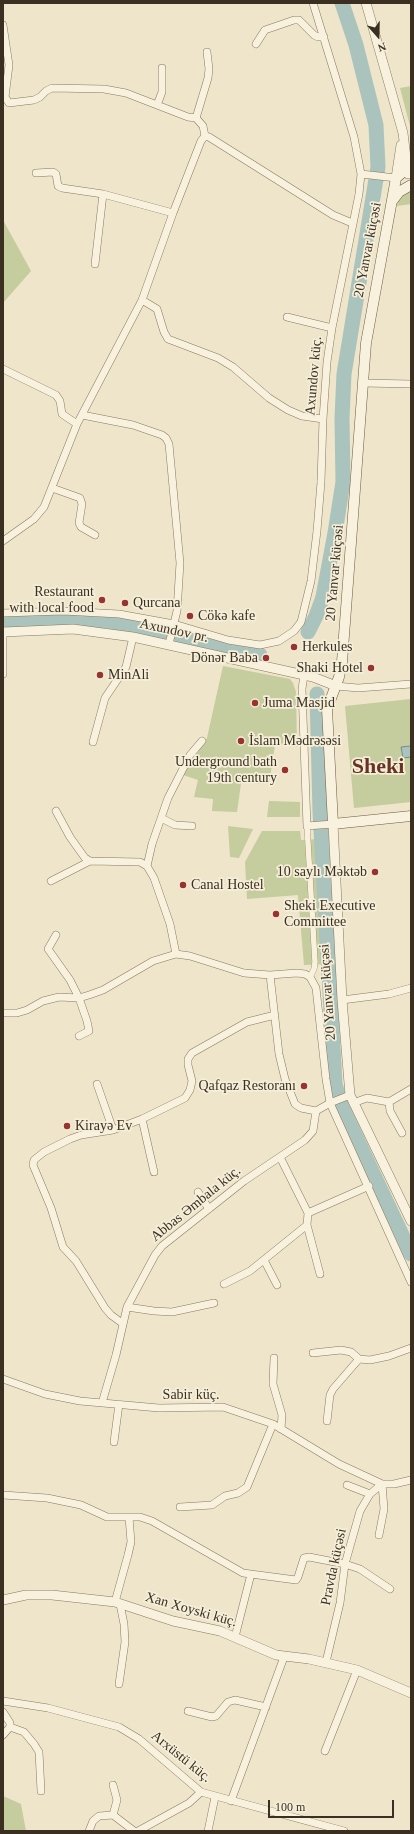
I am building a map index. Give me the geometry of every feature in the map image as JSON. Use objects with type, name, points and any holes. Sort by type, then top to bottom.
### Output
[{"type":"main road","points":[[393,178],[410,172]]},
{"type":"main road","name":"20 Yanvar küçəsi","points":[[329,825],[327,708],[336,686],[342,662],[363,383],[370,318],[391,204],[393,178]]},
{"type":"main road","points":[[391,204],[399,192],[411,185]]},
{"type":"main road","points":[[329,825],[411,816]]},
{"type":"street","name":"Axundov küç.","points":[[3,613],[91,612],[133,616],[228,640],[260,644],[279,641],[298,627],[307,599],[313,560],[321,482],[326,368],[332,328],[359,194],[361,174],[354,137],[313,3]]},
{"type":"street","points":[[366,3],[403,133],[410,172]]},
{"type":"street","points":[[256,44],[265,30],[294,20],[299,20],[314,35],[324,37]]},
{"type":"street","points":[[3,25],[10,65],[5,97],[9,103],[34,100],[52,88],[104,89],[126,94],[188,117],[196,118],[204,126],[205,136],[201,141],[173,213],[142,300],[77,424],[44,507],[34,519],[3,541]]},
{"type":"street","points":[[196,118],[208,78],[209,69],[207,52]]},
{"type":"street","points":[[158,105],[162,92],[162,68]]},
{"type":"street","points":[[403,133],[411,146]]},
{"type":"street","points":[[361,174],[393,178],[403,133]]},
{"type":"street","points":[[205,136],[209,137],[333,215],[352,223]]},
{"type":"street","points":[[36,173],[53,172],[56,174],[58,186],[62,188],[103,194],[173,213]]},
{"type":"street","points":[[95,264],[103,194]]},
{"type":"street","points":[[142,300],[157,309],[164,332],[168,339],[218,358],[233,367],[269,398],[288,410],[302,416],[323,419]]},
{"type":"street","points":[[287,317],[332,328]]},
{"type":"street","points":[[3,369],[56,395],[60,401],[62,414],[77,424]]},
{"type":"street","points":[[363,383],[411,384]]},
{"type":"street","points":[[82,415],[133,425],[162,434],[166,438],[168,444],[180,563],[177,611],[169,642]]},
{"type":"street","points":[[52,488],[80,498],[82,504],[81,527],[95,535]]},
{"type":"street","name":"Axundov pr.","points":[[3,632],[73,629],[169,642],[304,675],[336,686]]},
{"type":"street","points":[[3,632],[3,674]]},
{"type":"street","points":[[93,742],[105,698],[126,667],[133,637]]},
{"type":"street","points":[[304,675],[302,689],[311,826],[315,962],[314,969],[310,977]]},
{"type":"street","points":[[336,686],[358,688],[411,684]]},
{"type":"street","points":[[147,866],[152,844],[176,780],[190,755],[202,741]]},
{"type":"street","points":[[56,811],[70,837],[85,858],[90,861]]},
{"type":"street","points":[[161,818],[175,825],[192,826]]},
{"type":"street","points":[[311,826],[329,825]]},
{"type":"street","name":"20 Yanvar küçəsi","points":[[329,825],[342,1000],[352,1099],[411,1221]]},
{"type":"street","points":[[51,881],[90,861],[140,862],[147,866],[154,878],[170,924],[176,954]]},
{"type":"street","points":[[56,935],[48,949],[70,980],[79,998],[87,1021],[88,1031],[79,1036]]},
{"type":"street","points":[[3,1013],[17,1013],[27,1010],[43,1001],[59,997],[79,998],[103,990],[153,961],[176,954],[190,956],[244,973],[270,975],[297,972],[310,977],[316,988],[326,1086],[330,1103],[369,1186],[411,1282]]},
{"type":"street","points":[[270,975],[281,1066],[295,1104],[302,1108],[316,1110],[330,1103],[352,1099],[367,1098],[389,1102],[411,1089]]},
{"type":"street","points":[[342,1000],[381,995],[411,988]]},
{"type":"street","points":[[122,1323],[105,1308],[76,1261],[63,1247],[51,1208],[33,1165],[34,1160],[44,1152],[70,1139],[81,1135],[113,1130],[142,1119],[185,1098],[190,1090],[192,1081],[188,1066],[188,1059],[192,1053],[247,1022],[275,1014]]},
{"type":"street","points":[[97,1084],[113,1130]]},
{"type":"street","points":[[389,1102],[390,1110],[402,1133]]},
{"type":"street","name":"Abbas Əmbala küç.","points":[[102,1403],[116,1355],[122,1323],[127,1307],[155,1254],[162,1246],[244,1181],[311,1136],[316,1110]]},
{"type":"street","points":[[142,1119],[154,1172]]},
{"type":"street","points":[[280,1157],[308,1213],[307,1225],[320,1274]]},
{"type":"street","points":[[308,1213],[369,1186]]},
{"type":"street","points":[[198,1192],[209,1209]]},
{"type":"street","points":[[224,1284],[250,1271],[307,1225]]},
{"type":"street","points":[[264,1260],[277,1285]]},
{"type":"street","points":[[127,1307],[154,1312],[172,1312],[214,1303]]},
{"type":"street","points":[[313,1353],[341,1350],[351,1352],[359,1359],[370,1360],[389,1356],[411,1348]]},
{"type":"street","points":[[274,1358],[273,1384],[282,1415],[281,1428]]},
{"type":"street","points":[[327,1421],[330,1395],[333,1388],[359,1359]]},
{"type":"street","name":"Sabir küç.","points":[[3,1378],[62,1398],[159,1408],[223,1407],[273,1424],[339,1464],[382,1484]]},
{"type":"street","points":[[114,1442],[119,1404]]},
{"type":"street","points":[[180,1506],[212,1505],[225,1496],[238,1493],[247,1487],[273,1424]]},
{"type":"street","points":[[379,1536],[384,1509],[382,1484],[411,1480]]},
{"type":"street","name":"Pravda küçəsi","points":[[326,1662],[340,1603],[345,1564],[360,1511],[370,1494],[382,1484]]},
{"type":"street","points":[[347,1485],[370,1494]]},
{"type":"street","points":[[3,1495],[47,1498],[81,1505],[107,1517],[140,1517],[152,1521],[208,1552],[236,1570],[250,1574],[294,1580],[297,1579],[302,1561],[306,1557],[345,1564],[360,1569],[390,1589]]},
{"type":"street","points":[[119,1684],[124,1642],[124,1624],[117,1603],[129,1549],[129,1517]]},
{"type":"street","points":[[235,1637],[250,1574]]},
{"type":"street","name":"Xan Xoyski küç.","points":[[3,1600],[26,1595],[52,1594],[117,1603],[173,1621],[220,1631],[266,1652],[284,1657],[326,1662],[357,1670],[411,1693]]},
{"type":"street","points":[[231,1801],[284,1657]]},
{"type":"street","points":[[325,1751],[357,1670]]},
{"type":"street","points":[[188,1711],[212,1718],[216,1716],[228,1702],[234,1700],[266,1707]]},
{"type":"street","name":"Arxüstü küç.","points":[[3,1701],[48,1708],[119,1727],[139,1739],[201,1792],[344,1831]]},
{"type":"street","points":[[3,1712],[10,1722],[10,1728],[3,1735]]},
{"type":"street","points":[[10,1728],[24,1732],[39,1752],[41,1791]]},
{"type":"street","points":[[113,1784],[117,1800],[113,1816]]},
{"type":"street","points":[[138,1831],[184,1806],[201,1792]]},
{"type":"street","points":[[208,1831],[215,1797]]},
{"type":"street","points":[[89,1831],[93,1821],[98,1816],[113,1816],[134,1831]]},
{"type":"green space","points":[[411,86],[411,130],[400,88]]},
{"type":"green space","points":[[411,190],[411,204],[397,206],[398,200],[405,193]]},
{"type":"green space","points":[[3,220],[31,271],[3,303]]},
{"type":"green space","points":[[223,666],[290,679],[296,692],[297,747],[275,745],[269,784],[241,783],[237,812],[212,811],[213,799],[194,797],[198,780],[183,775],[207,738]]},
{"type":"green space","points":[[411,699],[411,802],[354,808],[345,706]]},
{"type":"green space","points":[[269,801],[300,802],[300,817],[267,817]]},
{"type":"green space","points":[[228,826],[253,829],[239,858],[230,857]]},
{"type":"green space","points":[[262,831],[300,831],[301,840],[320,839],[326,964],[304,965],[298,895],[247,899],[245,862]]},
{"type":"green space","points":[[3,1796],[21,1804],[26,1831],[3,1831]]},
{"type":"water","points":[[411,746],[411,757],[403,758],[401,747]]},
{"type":"waterway","points":[[308,632],[323,597],[343,482],[342,418],[344,374],[378,167],[376,125],[356,45],[342,3]]},
{"type":"waterway","points":[[3,623],[57,619],[108,621],[153,631],[232,652],[260,655]]},
{"type":"waterway","points":[[317,694],[320,812],[335,1084],[341,1105],[411,1254]]},
{"type":"place","name":"Restaurant with local food","points":[[102,600]]},
{"type":"place","name":"Qurcana","points":[[125,603]]},
{"type":"place","name":"Cökə kafe","points":[[190,616]]},
{"type":"place","name":"Herkules","points":[[294,647]]},
{"type":"place","name":"Dönər Baba","points":[[266,658]]},
{"type":"place","name":"Shaki Hotel","points":[[371,668]]},
{"type":"place","name":"MinAli","points":[[100,675]]},
{"type":"place","name":"Juma Masjid","points":[[255,703]]},
{"type":"place","name":"İslam Mədrəsəsi","points":[[241,741]]},
{"type":"place","name":"Underground bath 19th century","points":[[285,770]]},
{"type":"place","name":"10 saylı Məktəb","points":[[375,872]]},
{"type":"place","name":"Canal Hostel","points":[[183,885]]},
{"type":"place","name":"Sheki Executive Committee","points":[[276,914]]},
{"type":"place","name":"Qafqaz Restoranı","points":[[304,1086]]},
{"type":"place","name":"Kirayə Ev","points":[[67,1126]]},
{"type":"district","name":"Sheki","points":[[378,767]]}]
